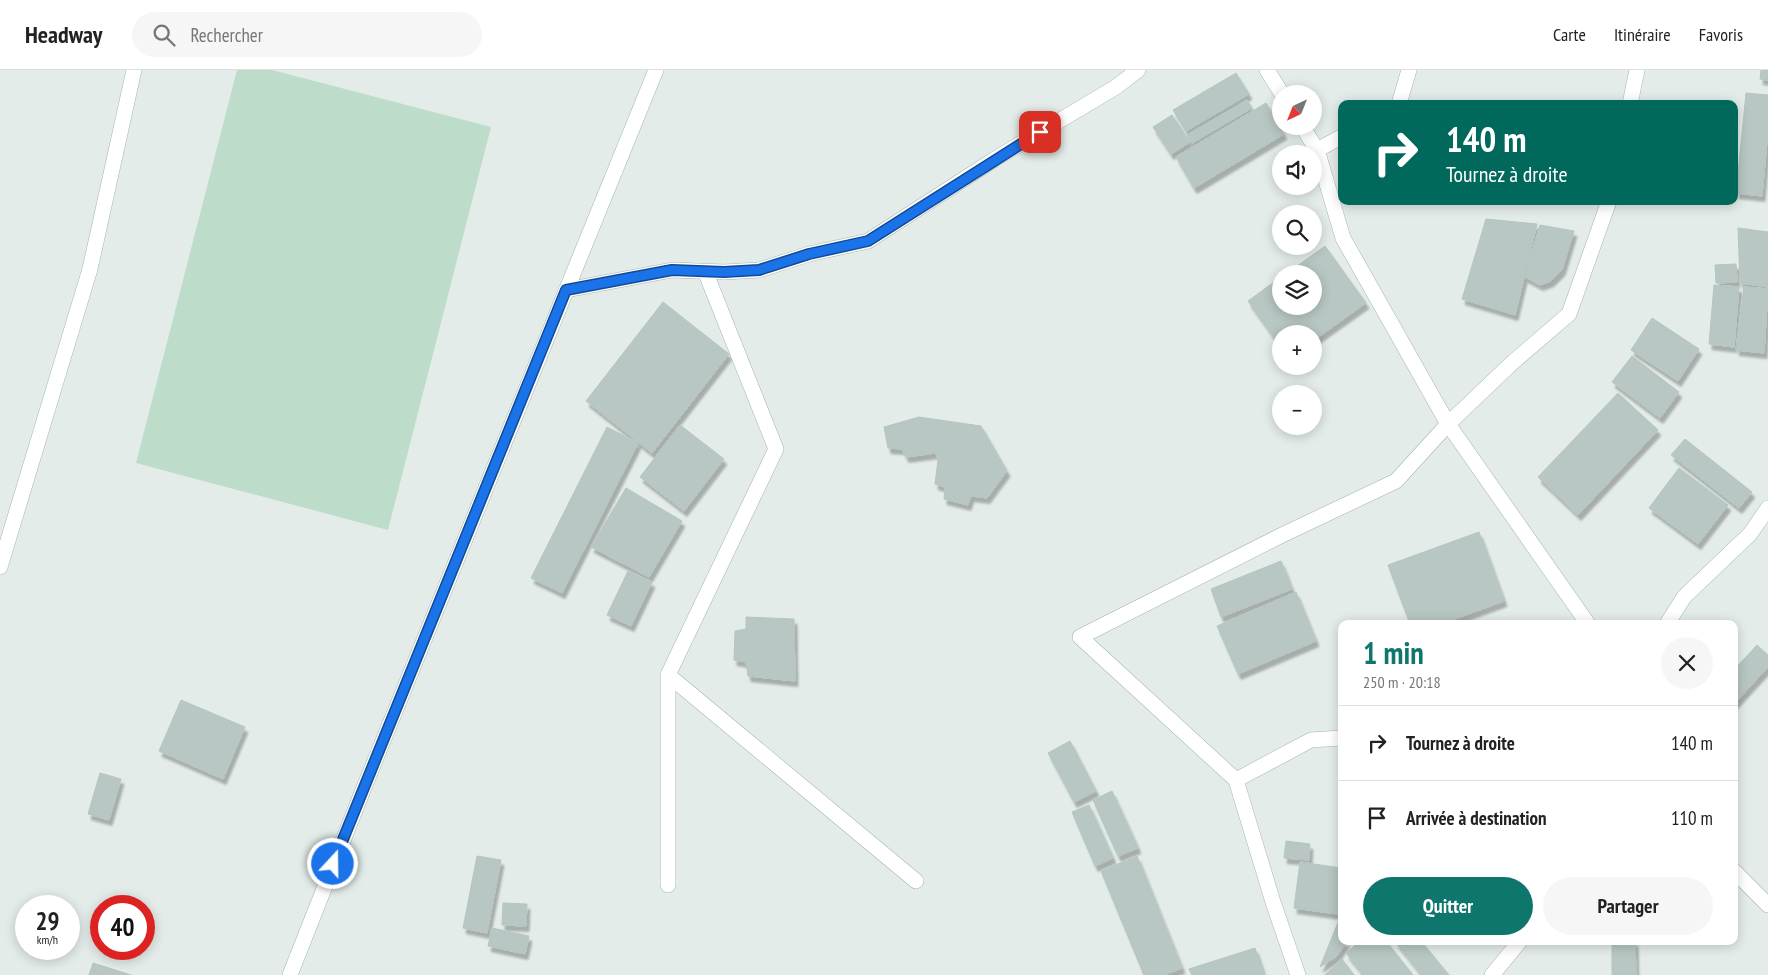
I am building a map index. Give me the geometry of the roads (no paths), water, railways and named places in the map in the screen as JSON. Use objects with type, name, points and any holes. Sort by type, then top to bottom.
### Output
[{"type":"street","points":[[0,567],[90,269],[134,70]]},
{"type":"street","points":[[290,975],[656,70]]},
{"type":"street","points":[[566,290],[672,270],[759,270],[809,254],[868,241],[995,159],[1116,87],[1138,70]]},
{"type":"street","points":[[1267,70],[1276,85]]},
{"type":"street","points":[[1400,100],[1409,70]]},
{"type":"street","points":[[1631,100],[1637,70]]},
{"type":"street","points":[[1322,147],[1338,139]]},
{"type":"street","points":[[1322,167],[1343,238],[1448,424],[1585,620]]},
{"type":"street","points":[[1298,975],[1273,902],[1236,780],[1080,637],[1280,536],[1396,481],[1448,424],[1512,363],[1569,314],[1608,205]]},
{"type":"street","points":[[668,885],[668,675],[776,449],[705,271]]},
{"type":"street","points":[[1670,620],[1684,597],[1750,534],[1768,508]]},
{"type":"street","points":[[668,675],[916,881]]},
{"type":"street","points":[[1236,780],[1311,740],[1338,738]]},
{"type":"street","points":[[1738,875],[1768,905]]},
{"type":"street","points":[[1492,975],[1517,945]]}]
